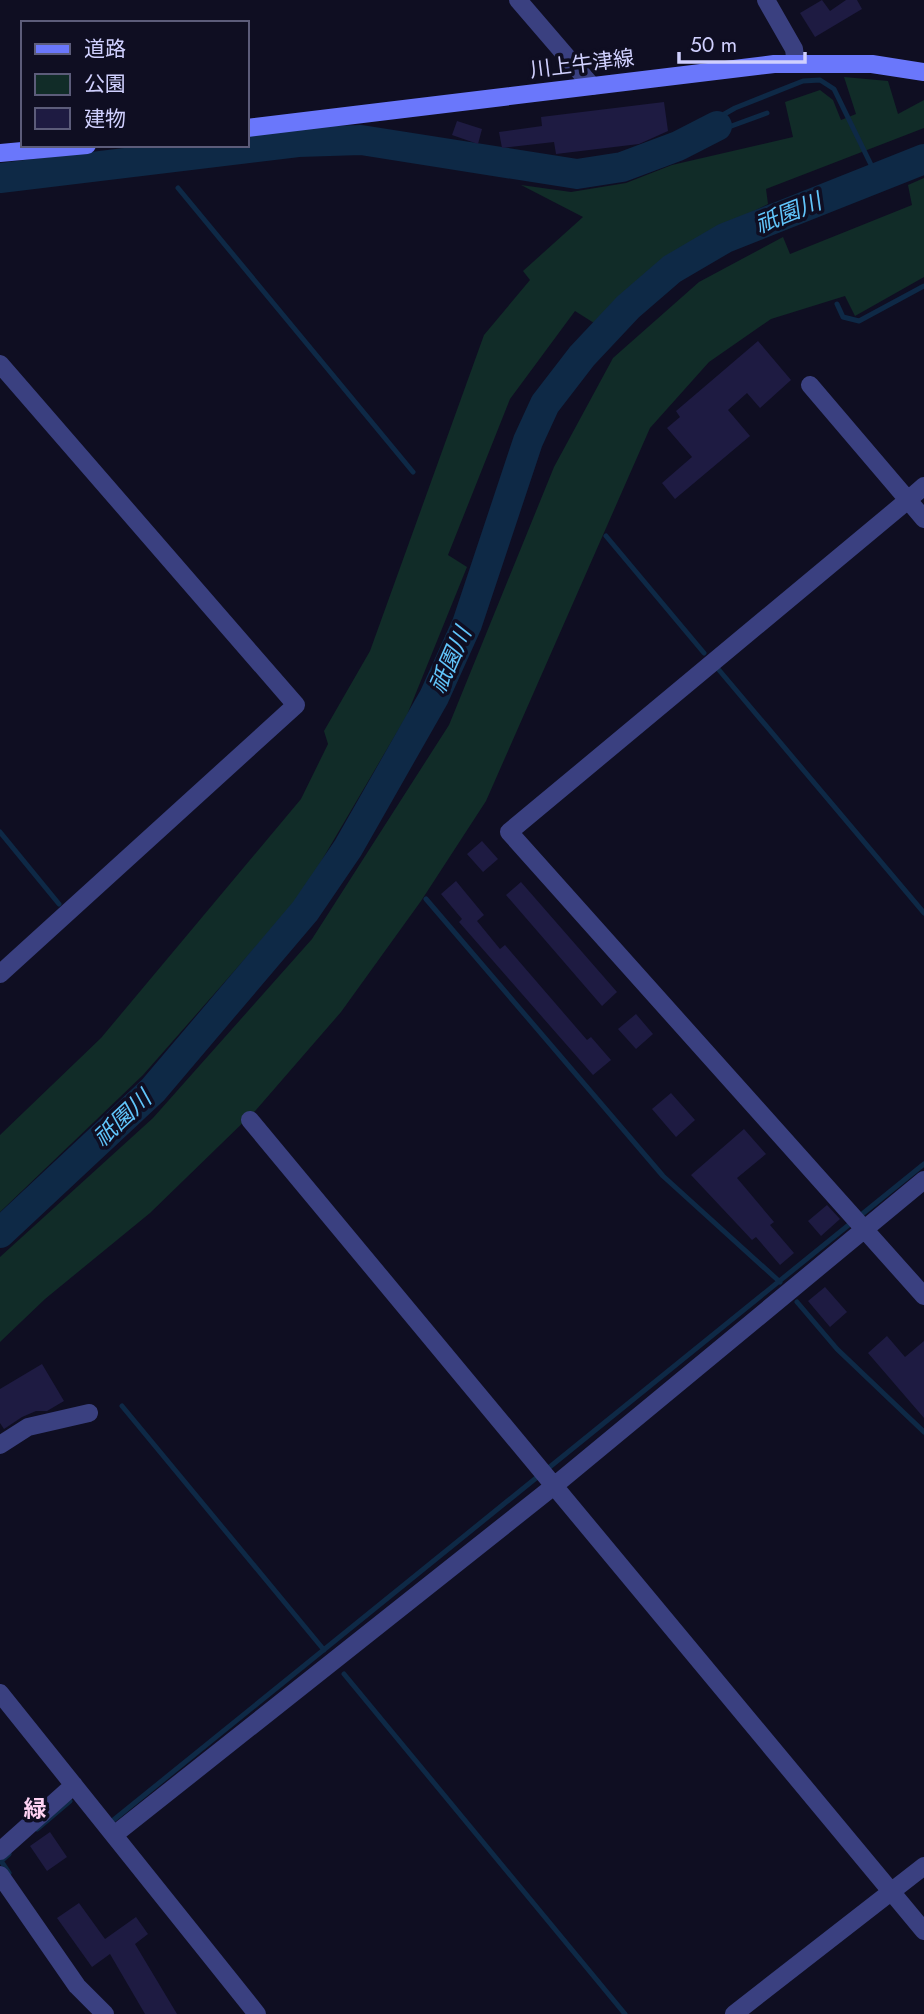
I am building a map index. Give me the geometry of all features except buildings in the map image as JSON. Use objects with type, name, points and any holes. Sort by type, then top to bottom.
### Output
[{"type":"main road","name":"川上牛津線","points":[[248,128],[796,64],[872,64],[924,72]]},
{"type":"main road","points":[[0,153],[65,147]]},
{"type":"street","points":[[518,0],[592,86]]},
{"type":"street","points":[[766,0],[794,49],[796,64]]},
{"type":"street","points":[[0,364],[296,705],[0,974]]},
{"type":"street","points":[[810,385],[924,519]]},
{"type":"street","points":[[924,486],[509,832],[924,1296]]},
{"type":"street","points":[[250,1120],[924,1931]]},
{"type":"street","points":[[114,1835],[554,1486],[924,1180]]},
{"type":"street","points":[[0,1445],[28,1427],[89,1413]]},
{"type":"street","points":[[0,1693],[257,2014]]},
{"type":"street","points":[[0,1851],[74,1784]]},
{"type":"street","points":[[734,2014],[924,1866]]},
{"type":"street","points":[[0,1875],[77,1986],[105,2014]]},
{"type":"green space","points":[[844,77],[888,81],[898,114],[924,100],[924,128],[766,189],[768,204],[685,245],[594,323],[575,311],[510,399],[448,555],[467,567],[407,715],[302,894],[143,1075],[0,1212],[0,1135],[101,1038],[301,799],[328,744],[324,731],[370,651],[484,335],[530,280],[523,271],[583,217],[521,185],[571,192],[626,183],[672,165],[793,137],[785,102],[820,90],[833,100],[841,120],[856,114]]},
{"type":"green space","points":[[924,178],[924,277],[855,316],[845,296],[771,319],[709,362],[650,428],[486,801],[421,901],[341,1012],[256,1110],[150,1213],[45,1299],[0,1342],[0,1257],[153,1118],[312,939],[449,725],[554,467],[613,358],[699,282],[783,237],[790,254],[912,205],[908,185]]},
{"type":"waterway","points":[[767,113],[726,128],[717,126],[721,116],[735,108],[803,81],[820,80],[834,89],[878,179]]},
{"type":"waterway","points":[[0,178],[298,142],[361,140],[577,174],[622,167],[678,146],[717,126]]},
{"type":"waterway","name":"祇園川","points":[[0,1233],[153,1090],[305,911],[348,848],[434,697],[467,624],[528,441],[545,404],[582,356],[628,307],[672,269],[725,238],[924,159]]},
{"type":"waterway","points":[[178,188],[413,472]]},
{"type":"waterway","points":[[837,304],[843,317],[859,321],[924,286]]},
{"type":"waterway","points":[[606,536],[704,653]]},
{"type":"waterway","points":[[719,670],[924,913]]},
{"type":"waterway","points":[[0,832],[59,904]]},
{"type":"waterway","points":[[426,899],[663,1176],[780,1282]]},
{"type":"waterway","points":[[111,1822],[924,1164]]},
{"type":"waterway","points":[[797,1302],[837,1349],[924,1432]]},
{"type":"waterway","points":[[122,1406],[324,1650]]},
{"type":"waterway","points":[[344,1674],[625,2014]]},
{"type":"waterway","points":[[37,1829],[70,1801]]},
{"type":"waterway","points":[[9,1854],[1,1861],[9,1873]]},
{"type":"district","name":"緑","points":[[35,1809]]}]
